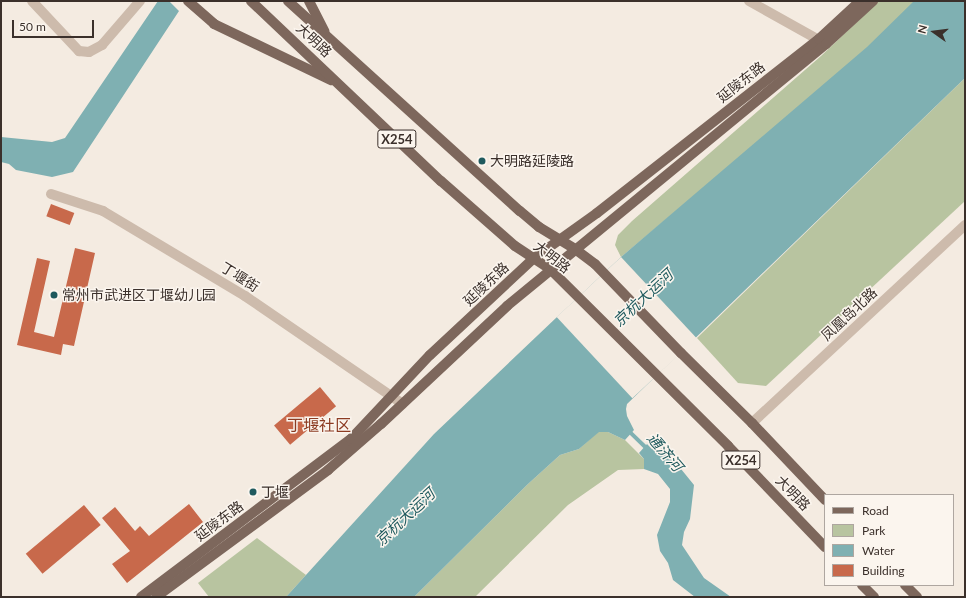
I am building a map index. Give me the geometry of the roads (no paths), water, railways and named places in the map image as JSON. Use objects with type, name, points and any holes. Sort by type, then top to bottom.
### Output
[{"type":"main road","points":[[188,1],[214,24],[340,84]]},
{"type":"main road","name":"大明路","points":[[251,1],[441,181],[515,246],[550,269],[654,375],[728,446],[824,545]]},
{"type":"main road","name":"大明路","points":[[288,1],[520,211],[539,227],[559,238],[596,264],[681,353],[752,423],[824,499]]},
{"type":"main road","points":[[309,1],[326,36]]},
{"type":"main road","name":"延陵东路","points":[[156,597],[328,470],[403,404],[507,306],[550,269],[606,225],[823,41],[860,1]]},
{"type":"main road","name":"延陵东路","points":[[141,597],[351,439],[430,356],[534,258],[823,41],[873,1]]},
{"type":"main road","points":[[863,586],[874,597]]},
{"type":"main road","points":[[907,586],[917,597]]},
{"type":"street","points":[[32,1],[79,51],[89,52],[102,46],[140,1]]},
{"type":"street","points":[[749,1],[823,41]]},
{"type":"street","name":"丁堰街","points":[[51,194],[103,211],[130,227],[245,296],[403,404]]},
{"type":"street","name":"凤凰岛北路","points":[[752,423],[965,225]]},
{"type":"water","points":[[158,1],[169,1],[179,11],[73,172],[52,177],[16,170],[9,164],[1,162],[1,137],[52,142],[65,138]]},
{"type":"water","name":"京杭大运河","points":[[914,1],[965,1],[965,78],[627,404],[627,416],[634,430],[625,440],[608,432],[599,432],[579,449],[560,455],[528,484],[414,597],[286,597],[434,434],[557,317],[621,257],[867,47]]},
{"type":"water","points":[[647,444],[652,449],[657,450],[664,448],[694,485],[690,519],[684,532],[682,545],[704,578],[731,597],[695,597],[673,580],[668,563],[660,551],[657,535],[670,502],[670,489],[658,474],[644,469],[644,459],[639,453]]},
{"type":"waterway","name":"通济河","points":[[628,430],[648,449]]},
{"type":"place","name":"大明路延陵路","points":[[482,161]]},
{"type":"place","name":"常州市武进区丁堰幼儿园","points":[[54,295]]},
{"type":"place","name":"丁堰","points":[[253,492]]},
{"type":"district","name":"丁堰社区","points":[[319,425]]}]
